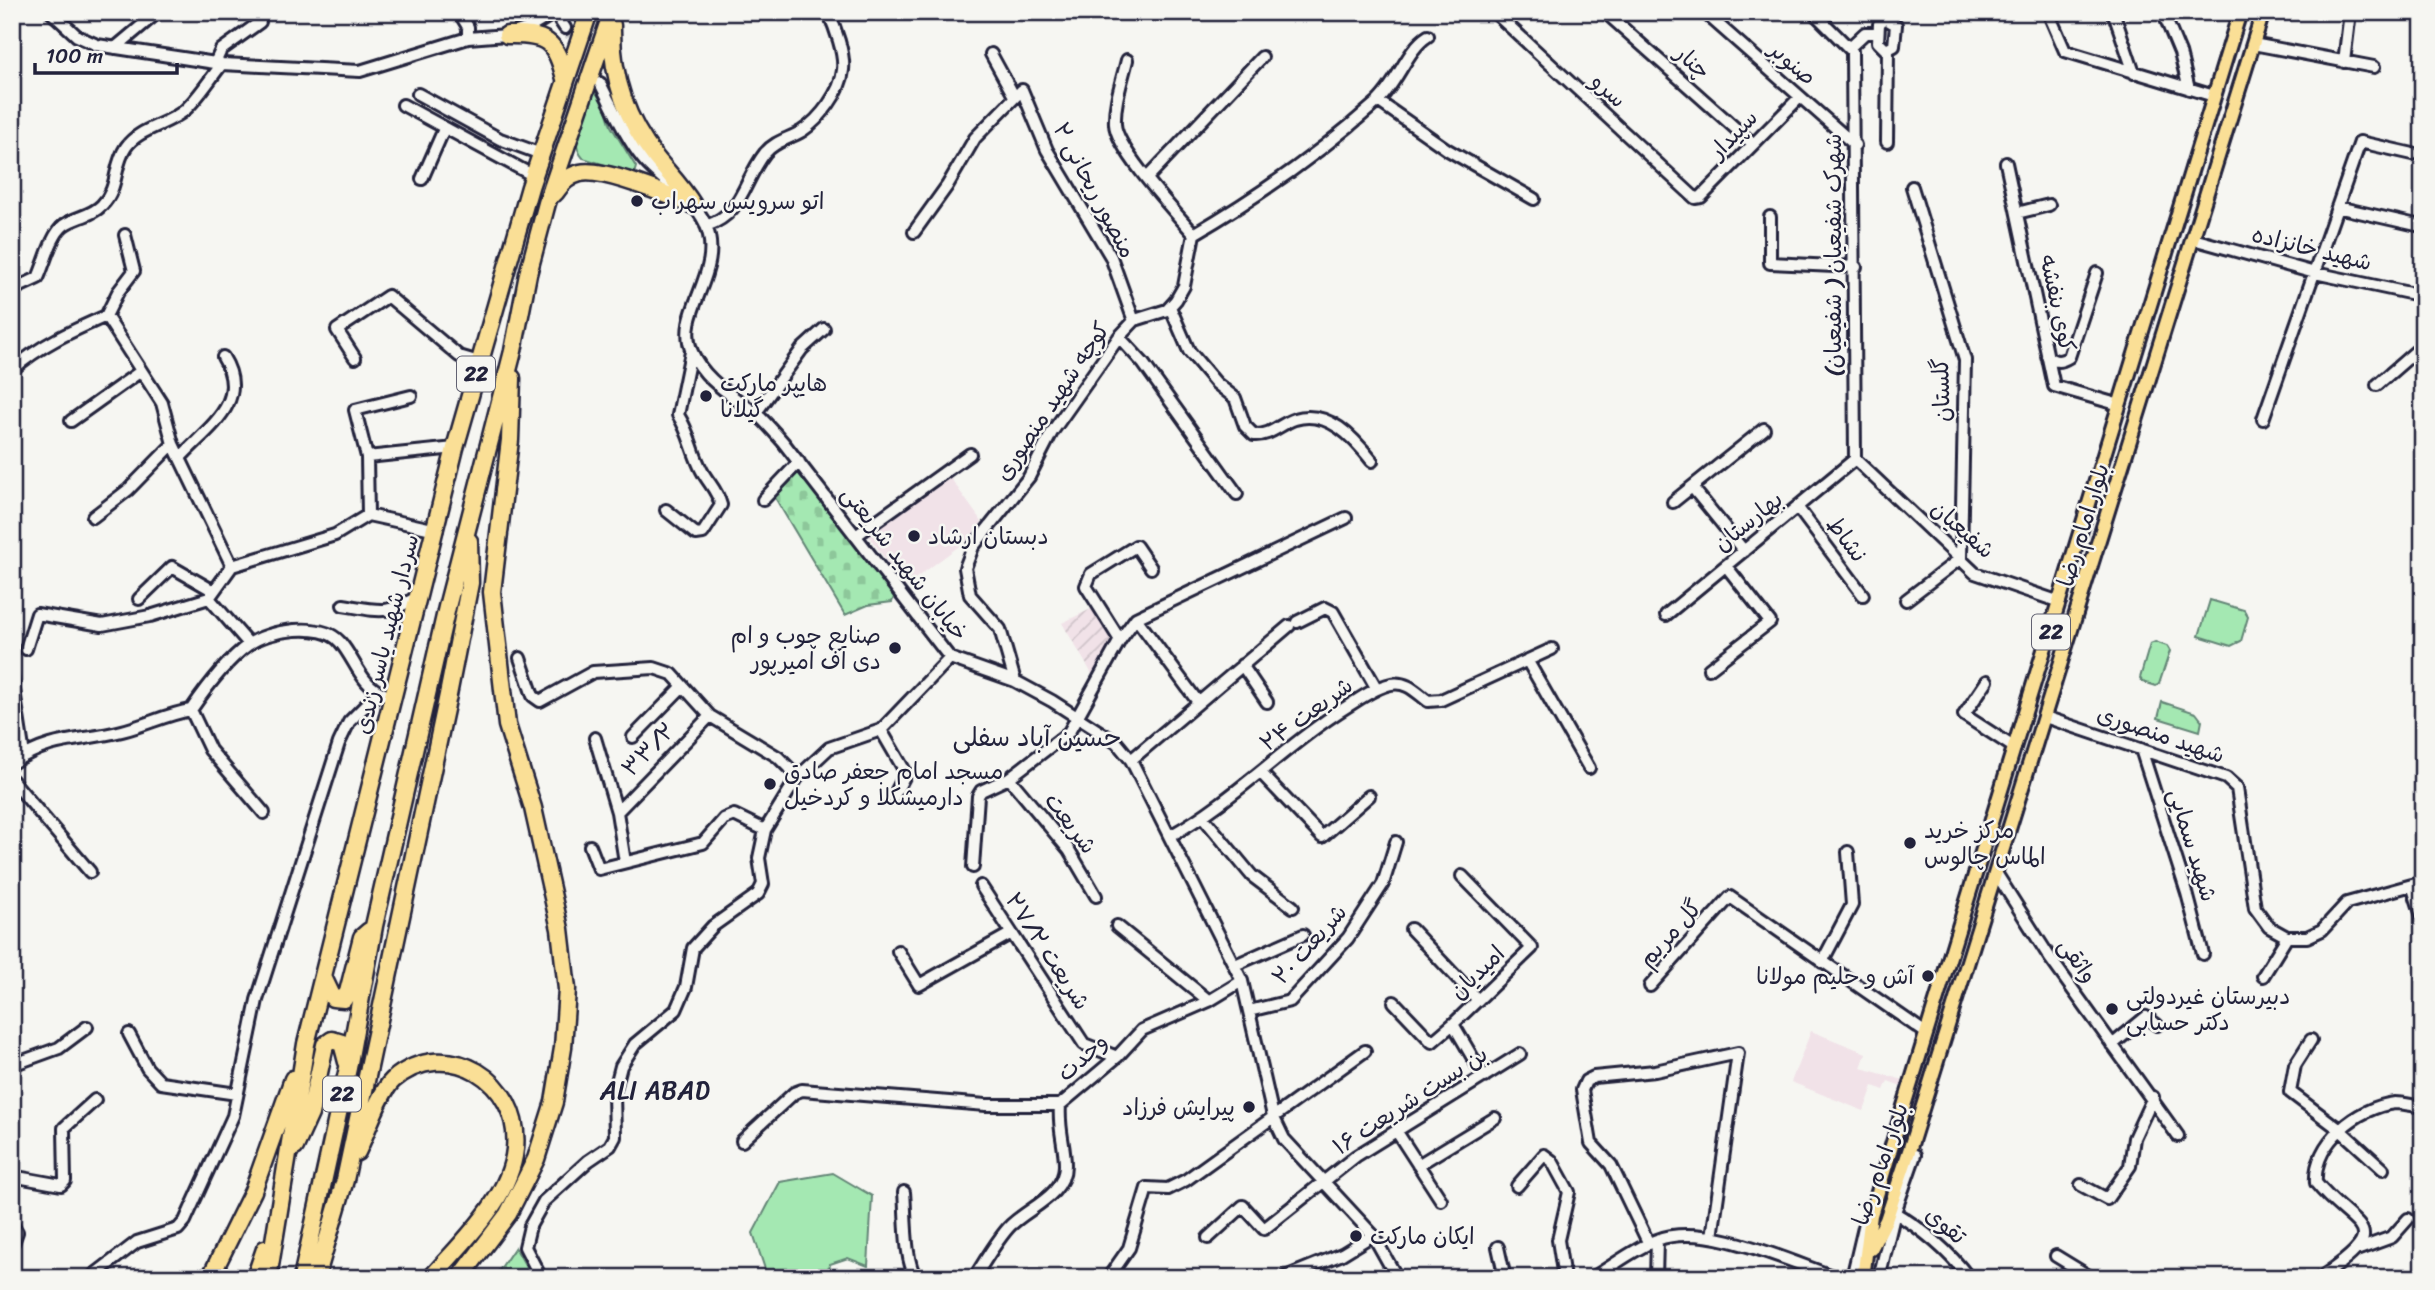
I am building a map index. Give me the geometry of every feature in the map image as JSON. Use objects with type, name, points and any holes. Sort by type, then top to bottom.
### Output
[{"type":"highway","name":"سردار شهید یاسر زندی","points":[[268,1278],[306,1044],[324,979],[385,696],[420,595],[455,448],[534,176],[589,12]]},
{"type":"highway","points":[[612,12],[612,51],[622,99],[655,157],[681,186],[693,205]]},
{"type":"highway","name":"22","points":[[302,1278],[348,1068],[374,926],[469,518],[513,351],[547,203],[612,12]]},
{"type":"highway","points":[[507,35],[531,34],[544,39],[560,58],[565,79]]},
{"type":"highway","points":[[547,203],[565,180],[583,172],[648,187],[693,205]]},
{"type":"highway","points":[[460,1278],[508,1214],[536,1159],[554,1102],[564,1048],[567,989],[560,929],[533,808],[507,725],[492,592],[510,440],[513,351]]},
{"type":"highway","points":[[316,1278],[323,1262],[345,1180],[470,583],[469,518]]},
{"type":"highway","points":[[324,979],[333,998],[344,999],[362,937],[374,926]]},
{"type":"highway","points":[[287,1164],[310,1114],[328,1042],[338,1041],[345,1048],[348,1068]]},
{"type":"highway","points":[[211,1278],[253,1191],[306,1044]]},
{"type":"highway","points":[[345,1180],[391,1082],[419,1064],[446,1060],[469,1065],[488,1077],[504,1096],[514,1123],[515,1150],[505,1183],[476,1227],[431,1278]]},
{"type":"highway","points":[[255,1278],[280,1207]]},
{"type":"main road","name":"بلوار امام رضا","points":[[1869,1252],[1871,1215],[1924,1031],[2060,603],[2240,12]]},
{"type":"main road","name":"بلوار امام رضا","points":[[1869,1252],[1893,1211],[2263,12]]},
{"type":"main road","points":[[2094,490],[2113,496]]},
{"type":"main road","points":[[2053,625],[2072,630]]},
{"type":"main road","points":[[1863,1278],[1869,1252]]},
{"type":"street","points":[[51,12],[77,36],[97,45],[218,63],[360,71],[468,38],[507,35],[529,28],[555,13],[565,28]]},
{"type":"street","points":[[115,48],[158,12]]},
{"type":"street","points":[[459,12],[468,27],[468,38]]},
{"type":"street","points":[[706,226],[723,220],[731,213],[764,155],[775,144],[811,125],[833,98],[844,69],[828,12]]},
{"type":"street","name":"سرو","points":[[1494,12],[1695,198]]},
{"type":"street","name":"چنار","points":[[1605,12],[1753,144]]},
{"type":"street","name":"صنوبر","points":[[1704,12],[1855,145]]},
{"type":"street","points":[[1813,12],[1850,49],[1865,33],[1878,33]]},
{"type":"street","points":[[2048,12],[2066,51],[2214,96]]},
{"type":"street","points":[[2110,12],[2114,14],[2134,73]]},
{"type":"street","points":[[2344,62],[2350,12]]},
{"type":"street","points":[[2165,17],[2189,89]]},
{"type":"street","points":[[1887,142],[1888,50],[1895,42],[1894,21],[1884,18],[1880,21],[1879,45],[1888,50]]},
{"type":"street","points":[[12,290],[38,278],[59,231],[65,224],[100,208],[116,184],[116,171],[127,146],[135,138],[163,125],[185,109],[218,63],[221,50],[260,22]]},
{"type":"street","points":[[1372,461],[1354,437],[1333,424],[1309,416],[1293,420],[1265,435],[1254,435],[1245,426],[1235,398],[1216,383],[1189,351],[1170,307],[1184,286],[1194,234],[1277,183],[1378,101],[1397,80],[1417,43],[1428,36]]},
{"type":"street","points":[[2253,44],[2374,67]]},
{"type":"street","name":"شهرک شفیعیان ( شفیعیان)","points":[[1850,49],[1855,145],[1855,458]]},
{"type":"street","points":[[914,232],[947,186],[975,138],[1014,96],[991,54]]},
{"type":"street","points":[[1147,178],[1262,57]]},
{"type":"street","points":[[1127,60],[1116,102],[1115,127],[1126,151],[1194,234]]},
{"type":"street","points":[[600,83],[642,158],[669,187],[693,205],[706,226],[711,250],[704,286],[690,320],[688,333],[691,352],[678,415],[688,430],[703,474],[717,491],[721,505],[703,533],[696,534],[666,510]]},
{"type":"street","name":"منصور ریحانی ۲","points":[[1014,96],[1022,90],[1047,150],[1111,257],[1134,321]]},
{"type":"street","points":[[418,94],[500,139],[541,154]]},
{"type":"street","name":"سپیدار","points":[[1695,198],[1701,197],[1800,97]]},
{"type":"street","points":[[1378,101],[1448,150],[1534,199]]},
{"type":"street","points":[[403,105],[534,176]]},
{"type":"street","points":[[422,179],[444,129]]},
{"type":"street","points":[[2263,419],[2360,142],[2413,154]]},
{"type":"street","name":"کوی بنفشه","points":[[2006,163],[2054,386],[2120,405]]},
{"type":"street","name":"گلستان","points":[[1912,187],[1965,360],[1961,558]]},
{"type":"street","points":[[2017,213],[2049,205]]},
{"type":"street","points":[[2337,207],[2421,226]]},
{"type":"street","points":[[1770,217],[1770,263],[1856,267]]},
{"type":"street","points":[[12,370],[30,355],[63,335],[106,316],[117,292],[134,271],[125,235]]},
{"type":"street","name":"شهید خانزاده","points":[[2193,239],[2315,273],[2423,296]]},
{"type":"street","points":[[2048,356],[2053,361],[2062,361],[2069,357],[2097,273]]},
{"type":"street","points":[[355,358],[337,330],[388,296],[459,356],[479,362]]},
{"type":"street","name":"کوچه شهید منصوری","points":[[1015,681],[1000,629],[970,595],[965,568],[973,547],[1029,477],[1052,432],[1119,337],[1134,321],[1170,307]]},
{"type":"street","points":[[106,316],[162,403],[173,444],[232,566]]},
{"type":"street","points":[[755,414],[802,349],[824,330]]},
{"type":"street","points":[[1119,337],[1143,363],[1237,494]]},
{"type":"street","points":[[2377,385],[2423,345]]},
{"type":"street","name":"خیابان شهید شریعتی","points":[[691,352],[717,386],[755,414],[799,462],[950,658],[1015,681],[1117,743],[1131,760],[1242,981],[1273,1116],[1284,1139],[1373,1235],[1397,1278]]},
{"type":"street","points":[[180,458],[231,402],[233,377],[223,357]]},
{"type":"street","points":[[71,421],[141,371]]},
{"type":"street","points":[[368,515],[367,457],[355,410],[411,397]]},
{"type":"street","points":[[1673,502],[1764,429]]},
{"type":"street","points":[[93,517],[128,490],[173,444]]},
{"type":"street","points":[[367,457],[455,448]]},
{"type":"street","points":[[857,535],[970,454]]},
{"type":"street","name":"شفیعیان","points":[[1855,458],[1975,573],[2060,603]]},
{"type":"street","name":"بهارستان","points":[[1666,615],[1855,458]]},
{"type":"street","points":[[763,500],[799,462]]},
{"type":"street","points":[[1692,487],[1744,551]]},
{"type":"street","name":"نشاط","points":[[1798,508],[1863,595]]},
{"type":"street","points":[[26,649],[37,614],[102,625],[150,616],[210,594],[232,566],[335,535],[368,515],[437,530]]},
{"type":"street","points":[[973,867],[978,796],[982,791],[1009,778],[1069,732],[1120,640],[1136,618],[1156,606],[1346,518]]},
{"type":"street","points":[[1120,640],[1086,586],[1091,574],[1136,546],[1151,568]]},
{"type":"street","points":[[1906,600],[1961,558]]},
{"type":"street","points":[[1709,669],[1770,622],[1726,566]]},
{"type":"street","points":[[139,599],[172,567],[210,594],[249,644]]},
{"type":"street","points":[[342,605],[375,611],[397,610],[420,595]]},
{"type":"street","points":[[1131,760],[1293,624],[1325,608],[1334,612],[1377,689]]},
{"type":"street","points":[[1136,618],[1198,702]]},
{"type":"street","points":[[12,763],[62,739],[118,732],[169,714],[191,710],[205,689],[249,644],[278,633],[307,628],[338,639],[368,685],[385,696],[349,722],[339,743],[257,1000],[233,1116],[186,1221],[178,1229],[137,1242],[90,1278]]},
{"type":"street","name":"شریعت ۲۴","points":[[1170,836],[1203,817],[1317,726],[1377,689],[1392,683],[1407,684],[1428,701],[1441,700],[1552,649]]},
{"type":"street","points":[[520,658],[533,696],[540,701],[593,672],[654,668],[672,674],[710,716],[778,757],[798,777]]},
{"type":"street","points":[[541,1277],[525,1247],[530,1226],[544,1200],[588,1161],[611,1146],[615,1137],[614,1093],[621,1066],[635,1044],[676,1010],[686,987],[693,948],[713,926],[758,894],[763,884],[759,858],[765,830],[798,777],[829,748],[881,730],[950,658]]},
{"type":"street","points":[[1528,660],[1589,768]]},
{"type":"street","points":[[1241,665],[1267,702]]},
{"type":"street","points":[[12,677],[24,755]]},
{"type":"street","points":[[1987,681],[1964,715],[2015,748]]},
{"type":"street","points":[[633,737],[683,686]]},
{"type":"street","points":[[191,710],[210,750],[264,813]]},
{"type":"street","name":"۳۳/۲","points":[[617,812],[710,716]]},
{"type":"street","name":"شهید منصوری","points":[[2045,717],[2226,778],[2237,788],[2255,908],[2269,927],[2287,937]]},
{"type":"street","points":[[881,730],[906,773],[893,798]]},
{"type":"street","points":[[595,738],[617,812],[625,862]]},
{"type":"street","name":"شهید سمایی","points":[[2141,749],[2187,893],[2203,954]]},
{"type":"street","points":[[1261,773],[1322,837],[1369,796]]},
{"type":"street","name":"شریعت","points":[[1009,778],[1069,850],[1096,896]]},
{"type":"street","points":[[12,780],[90,872]]},
{"type":"street","points":[[590,846],[599,869],[703,843],[724,819],[734,815],[765,830]]},
{"type":"street","points":[[1203,817],[1252,876],[1293,907]]},
{"type":"street","name":"شریعت ۲۰","points":[[1249,1011],[1290,1001],[1349,938],[1383,884],[1396,842]]},
{"type":"street","points":[[1848,852],[1852,905],[1822,962],[1924,1031],[1877,1178],[1852,1278]]},
{"type":"street","name":"واثقی","points":[[1997,873],[2050,958],[2153,1097],[2178,1136]]},
{"type":"street","name":"امیدیان","points":[[1462,876],[1532,948],[1453,1024],[1484,1077]]},
{"type":"street","points":[[2263,976],[2287,937],[2307,937],[2322,930],[2347,902],[2417,884],[2423,919]]},
{"type":"street","name":"شریعت ۲۷/۲","points":[[981,886],[1084,1044],[1117,1057]]},
{"type":"street","name":"گل مریم","points":[[1650,986],[1730,897],[1822,962]]},
{"type":"street","points":[[1117,926],[1209,1001]]},
{"type":"street","points":[[1411,929],[1478,1000]]},
{"type":"street","points":[[898,951],[919,985],[1010,934]]},
{"type":"street","points":[[1235,965],[1303,935]]},
{"type":"street","name":"وحدت","points":[[974,1278],[1009,1226],[1037,1206],[1060,1183],[1065,1165],[1058,1128],[1060,1105],[1117,1057],[1142,1030],[1209,1001],[1242,981]]},
{"type":"street","points":[[1394,1002],[1432,1042],[1453,1024]]},
{"type":"street","points":[[2112,1045],[2146,1017],[2157,1025]]},
{"type":"street","points":[[12,1036],[13,1060],[59,1048],[87,1027]]},
{"type":"street","points":[[129,1034],[147,1068],[161,1083],[237,1094]]},
{"type":"street","points":[[2311,1040],[2295,1065],[2290,1093],[2339,1129],[2383,1169]]},
{"type":"street","points":[[1108,1278],[1129,1248],[1147,1188],[1168,1189],[1186,1180],[1366,1051]]},
{"type":"street","points":[[1656,1278],[1653,1242],[1611,1165],[1591,1143],[1582,1090],[1586,1081],[1594,1077],[1656,1070],[1738,1053],[1712,1237]]},
{"type":"street","name":"بن بست شریعت ۱۶","points":[[1208,1238],[1243,1206],[1264,1229],[1356,1156],[1520,1054]]},
{"type":"street","points":[[743,1141],[794,1093],[802,1090],[986,1105],[1060,1105]]},
{"type":"street","points":[[2081,1185],[2108,1199],[2130,1166],[2134,1138],[2153,1097]]},
{"type":"street","points":[[12,1176],[61,1185],[65,1181],[64,1128],[95,1100]]},
{"type":"street","points":[[2359,1249],[2363,1236],[2360,1225],[2316,1183],[2323,1151],[2339,1129],[2369,1111],[2396,1103],[2423,1107]]},
{"type":"street","points":[[1418,1165],[1495,1118]]},
{"type":"street","points":[[1397,1132],[1441,1200]]},
{"type":"street","points":[[1517,1186],[1544,1155],[1552,1161],[1569,1192],[1558,1240],[1563,1278]]},
{"type":"street","points":[[1879,1278],[1893,1211],[1915,1155]]},
{"type":"street","points":[[904,1192],[910,1259],[912,1272],[917,1278]]},
{"type":"street","name":"تقوی","points":[[1893,1211],[1915,1224],[1958,1263],[1969,1278]]},
{"type":"street","points":[[2321,1278],[2359,1249],[2392,1237],[2408,1219]]},
{"type":"street","points":[[12,1224],[17,1232],[13,1243]]},
{"type":"street","points":[[1592,1278],[1653,1242],[1683,1234],[1712,1237],[1838,1278]]},
{"type":"street","points":[[1283,1278],[1342,1254],[1373,1235]]},
{"type":"street","points":[[1498,1247],[1505,1278]]},
{"type":"street","points":[[2056,1256],[2075,1273],[2092,1278]]},
{"type":"shaded area","points":[[949,476],[982,522],[970,538],[904,587],[868,534]]},
{"type":"shaded area","points":[[1093,608],[1115,640],[1105,659],[1092,674],[1062,623]]},
{"type":"shaded area","points":[[1811,1031],[1866,1053],[1861,1068],[1907,1081],[1904,1087],[1888,1081],[1884,1090],[1873,1086],[1864,1111],[1791,1082]]},
{"type":"green space","points":[[595,91],[605,107],[611,126],[636,167],[634,174],[583,158],[579,151],[579,126]]},
{"type":"green space","points":[[801,469],[895,595],[892,602],[868,605],[845,615],[774,496]]},
{"type":"green space","points":[[2210,600],[2244,610],[2248,617],[2241,641],[2231,646],[2199,636]]},
{"type":"green space","points":[[2155,642],[2167,646],[2170,651],[2156,686],[2143,682],[2140,678],[2150,644]]},
{"type":"green space","points":[[2162,702],[2196,713],[2202,721],[2200,731],[2158,718]]},
{"type":"green space","points":[[833,1173],[872,1196],[868,1266],[848,1258],[830,1264],[828,1278],[768,1278],[753,1233],[780,1182]]},
{"type":"green space","points":[[515,1247],[528,1270],[512,1278],[494,1278]]},
{"type":"tunnel","points":[[565,28],[594,73]]},
{"type":"place","name":"اتو سرویس سهراب","points":[[637,201]]},
{"type":"place","name":"هایپر مارکت گیلانا","points":[[706,396]]},
{"type":"place","name":"دبستان ارشاد","points":[[914,536]]},
{"type":"place","name":"صنایع چوب و ام دی اف امیرپور","points":[[895,648]]},
{"type":"place","name":"مسجد امام جعفر صادق دارمیشکلا و کردخیل","points":[[770,784]]},
{"type":"place","name":"مرکز خرید الماس چالوس","points":[[1910,843]]},
{"type":"place","name":"آش و حلیم مولانا","points":[[1928,976]]},
{"type":"place","name":"دبیرستان غیردولتی دکتر حسابی","points":[[2112,1009]]},
{"type":"place","name":"پیرایش فرزاد","points":[[1249,1107]]},
{"type":"place","name":"ایکان مارکت","points":[[1356,1236]]},
{"type":"district","name":"حسین آباد سفلی","points":[[1037,737]]},
{"type":"district","name":"ALI ABAD","points":[[655,1090]]}]
